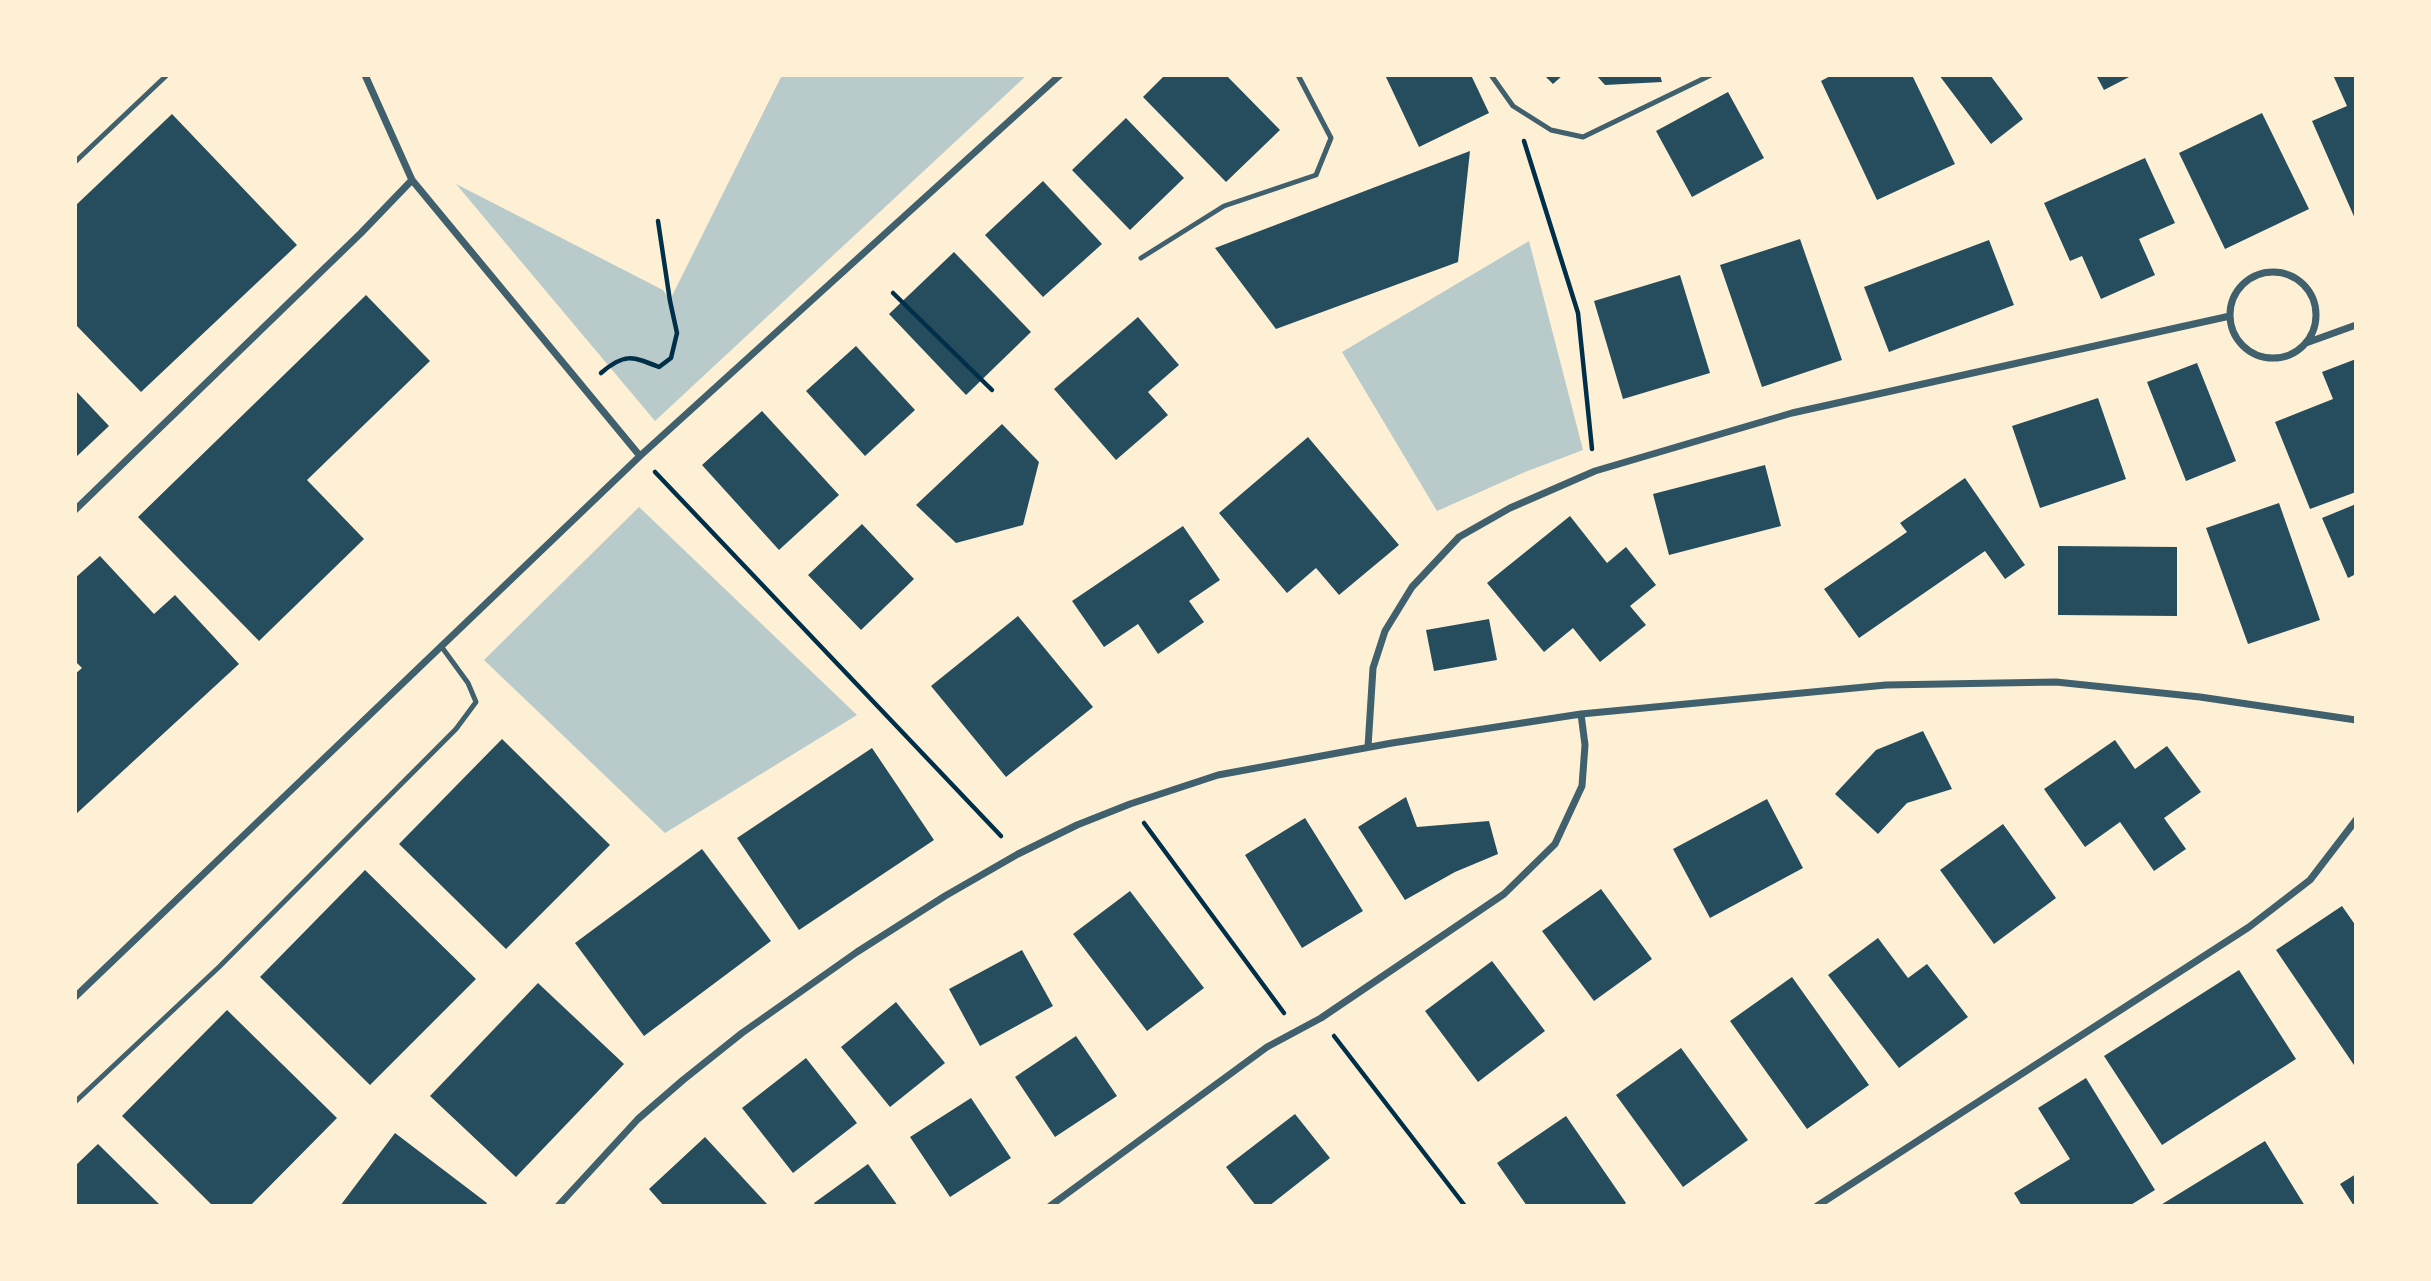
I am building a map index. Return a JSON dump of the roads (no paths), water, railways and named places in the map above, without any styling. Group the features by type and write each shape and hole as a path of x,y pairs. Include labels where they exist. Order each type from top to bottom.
{"street":[{"path":"365,75 412,180 640,456"},
{"path":"75,997 640,456 1060,75"},
{"path":"75,510 361,233 412,180"},
{"path":"2306,343 2316,323 2316,309 2303,284 2278,272 2263,273 2250,278 2240,288 2232,301 2230,316 2233,332 2243,345 2256,355 2280,358 2306,343 2356,325"},
{"path":"1368,747 1373,668 1385,631 1412,587 1459,537 1510,508 1595,471 1792,413 2230,316"},
{"path":"558,1206 638,1119 742,1033 857,951 945,896 1077,825 1218,775 1368,747 1581,714 1886,685 2056,682 2200,696 2356,720"},
{"path":"1050,1206 1266,1047 1321,1018 1504,894 1555,844 1582,786 1585,744 1581,714"},
{"path":"1817,1206 2249,927 2310,880 2356,820"}],"lane":[{"path":"75,162 167,75"},
{"path":"1141,258 1224,206 1316,174 1331,138 1298,75"},
{"path":"1491,75 1513,106 1551,130 1583,137 1711,75"},
{"path":"75,1102 219,967 456,729 476,702 468,683 441,646"}]}
